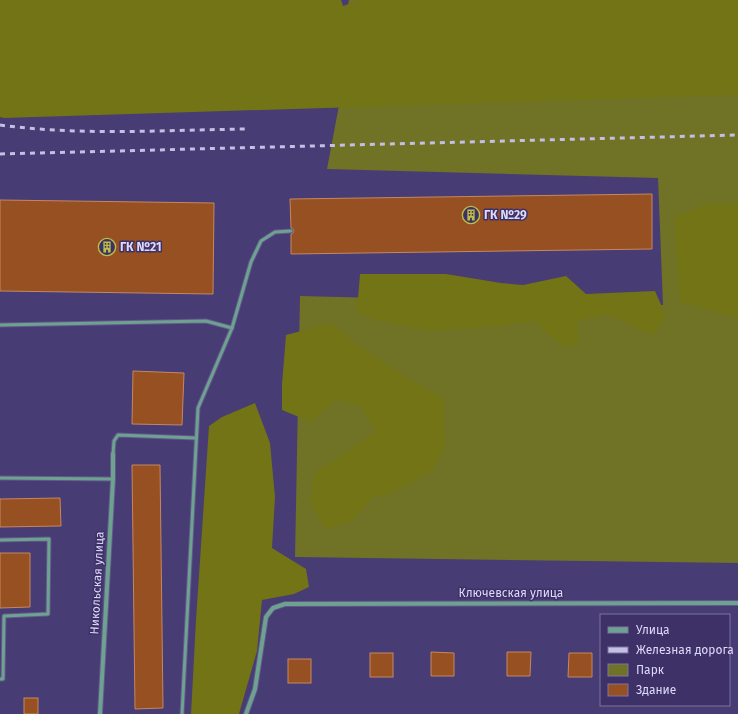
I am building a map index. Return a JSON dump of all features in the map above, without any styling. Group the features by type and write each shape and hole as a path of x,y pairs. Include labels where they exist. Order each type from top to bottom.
{"street":[{"name":"Никольская улица","path":"100,714 113,479 113,454"},
{"name":"Ключевская улица","path":"246,714 255,689 266,617 273,608 285,604 738,603"}],"lane":[{"path":"182,714 198,408 232,328 251,262 261,241 275,232 291,232"},
{"path":"0,325 206,321 232,328"},
{"path":"113,454 114,441 118,435 196,438"},
{"path":"0,478 113,479"},
{"path":"0,540 49,539 48,614 4,616 3,679 0,679"}],"green space":[{"path":"349,0 738,0 738,563 295,557 300,296 663,305 658,178 327,169 350,47"}],"shaded area":[{"path":"0,0 341,0 343,6 360,0 738,0 738,95 4,118 0,117"},
{"path":"738,203 738,318 680,302 674,217 708,204"},
{"path":"360,274 446,274 523,285 566,276 586,294 655,291 666,316 654,335 607,314 578,321 578,346 563,346 534,321 498,326 429,331 375,320 357,311"},
{"path":"332,323 354,342 414,382 444,398 445,447 432,471 389,495 374,496 353,520 327,530 311,505 314,474 376,432 361,406 335,400 311,422 282,410 282,384 286,335"},
{"path":"255,403 270,443 275,497 272,548 306,569 309,587 294,594 262,600 257,651 239,714 191,714 209,426 222,417"}],"building":[{"name":"ГК №29","path":"652,194 652,249 291,254 291,234 294,231 291,228 290,199"},
{"name":"ГК №21","path":"0,200 214,203 213,294 0,291"},
{"path":"133,371 184,373 182,425 132,424"},
{"path":"132,465 160,465 163,708 135,709"},
{"path":"60,498 61,526 0,527 0,499"},
{"path":"0,553 30,553 30,607 0,608"},
{"path":"431,652 454,653 454,676 431,676"},
{"path":"507,652 531,652 530,676 507,676"},
{"path":"370,653 393,653 393,677 370,677"},
{"path":"569,653 592,653 592,677 568,677"},
{"path":"288,659 311,659 311,683 288,683"},
{"path":"24,698 38,698 38,714 24,714"}],"railway":[{"path":"0,125 93,131 248,129"},
{"path":"0,154 738,135"}],"place":[{"name":"ГК №29","path":"471,215"},
{"name":"ГК №21","path":"107,247"}]}
